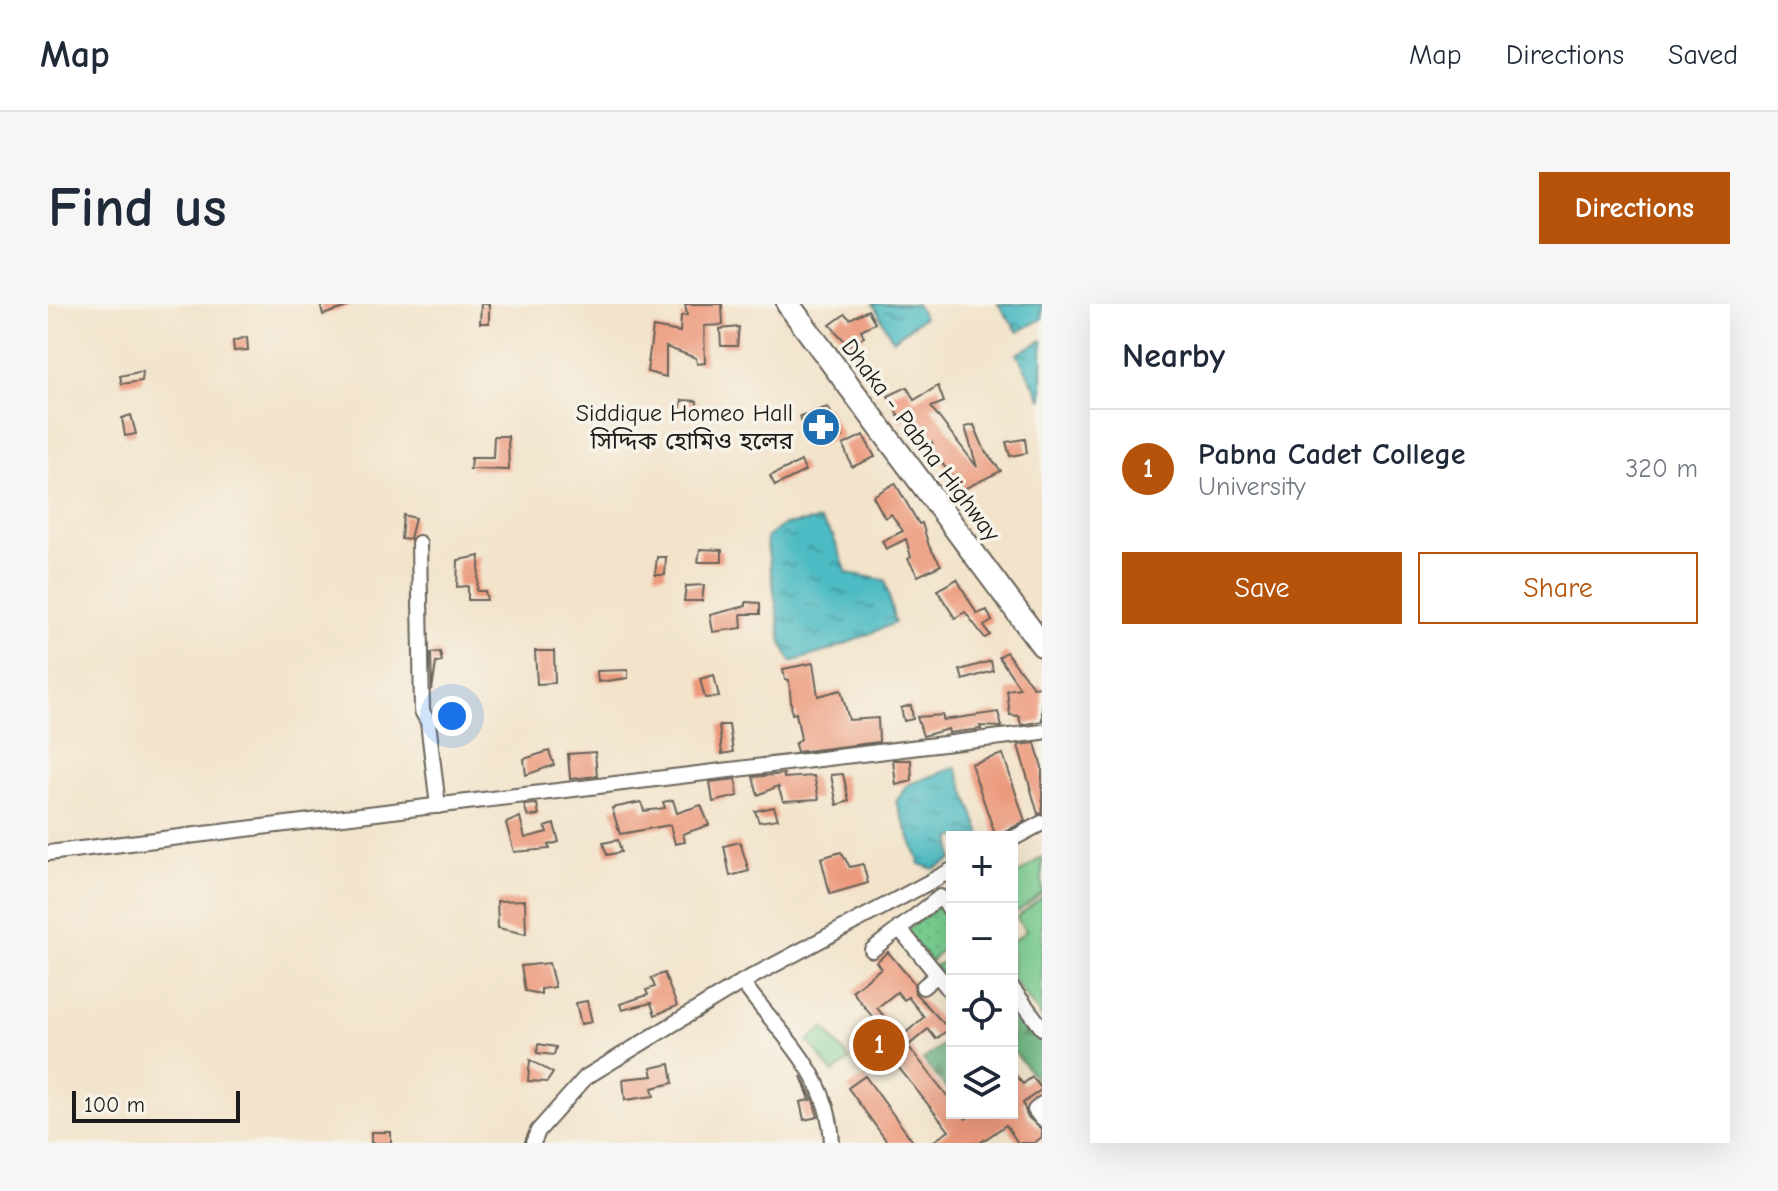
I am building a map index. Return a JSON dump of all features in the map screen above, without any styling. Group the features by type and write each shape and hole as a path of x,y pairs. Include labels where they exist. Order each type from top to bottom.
{"highway":[{"name":"Dhaka - Pabna Highway","path":"788,304 1042,645"}],"street":[{"path":"419,543 422,711 428,722 438,806"},
{"path":"48,853 1042,732"},
{"path":"1018,836 1042,823"},
{"path":"533,1143 538,1131 586,1077 742,982 946,873"},
{"path":"872,950 940,897 946,904"},
{"path":"899,928 946,987"},
{"path":"923,987 936,976"},
{"path":"742,982 816,1078 827,1101 832,1143"},
{"path":"1018,996 1042,1028"},
{"path":"1042,1104 1035,1110 1042,1119"}],"green space":[{"path":"1042,857 1042,893 1018,911 1018,903 1018,875"},
{"path":"1042,897 1042,1018 1018,986 1018,937 1026,931 1018,916"},
{"path":"939,905 946,914 946,952 940,951 931,962 906,931"},
{"path":"946,961 946,979 934,966"},
{"path":"1018,1005 1042,1035 1042,1087 1018,1057"},
{"path":"824,1028 850,1060 833,1073 808,1041"},
{"path":"946,1042 946,1089 923,1060"}],"water":[{"path":"873,304 916,304 924,317 893,340"},
{"path":"998,304 1042,304 1042,319 1018,332"},
{"path":"1042,340 1042,400 1017,354"},
{"path":"820,520 833,536 847,573 885,580 895,623 831,650 791,662 782,644 766,538 783,525"},
{"path":"956,767 980,831 946,831 946,863 933,869 920,864 896,802 907,785"}],"building":[{"path":"320,304 350,304 350,306 323,315"},
{"path":"481,304 489,304 489,323 480,323"},
{"path":"685,304 722,304 723,325 704,326 705,363 697,364 696,358 666,347 666,377 647,372 653,327 680,332 681,316 687,315"},
{"path":"868,310 875,323 861,330 864,337 848,345 830,325 845,314 850,319"},
{"path":"739,327 737,346 721,346 720,329"},
{"path":"247,337 248,350 234,351 233,341"},
{"path":"143,371 142,381 122,384 120,376"},
{"path":"938,386 944,402 931,407 977,467 965,427 974,425 985,451 1001,471 962,490 939,459 935,461 932,442 927,445 912,416 901,421 888,396 907,387 914,400"},
{"path":"682,400 697,401 697,413 680,410"},
{"name":"Siddique Homeo Hall সিদ্দিক হোমিও হলের","path":"828,407 843,437 811,449 800,416"},
{"path":"131,415 136,434 125,436 122,418"},
{"path":"863,435 875,457 852,467 843,445"},
{"path":"494,436 508,436 509,470 470,469 471,458 493,458"},
{"path":"1025,439 1027,453 1010,456 1006,442"},
{"path":"801,461 805,471 775,486 770,476"},
{"path":"895,483 919,524 922,523 929,546 941,565 918,576 908,559 911,557 906,539 886,549 882,541 903,531 891,514 885,518 873,496"},
{"path":"403,515 415,518 410,539 401,539"},
{"path":"700,549 722,550 722,562 698,562"},
{"path":"480,556 477,591 485,591 487,600 468,600 468,586 457,587 458,560"},
{"path":"657,557 666,557 665,575 655,575"},
{"path":"957,579 977,614 987,610 992,621 984,626 990,635 985,638 965,612 955,618 937,590"},
{"path":"704,585 702,601 684,601 686,586"},
{"path":"746,602 760,603 760,614 741,614 742,628 713,632 710,615 746,606"},
{"path":"535,651 554,651 555,683 537,684"},
{"path":"440,652 442,662 436,663 432,690 431,653"},
{"path":"1006,652 1033,687 1042,686 1042,721 1021,725 1019,716 1010,715 1007,690 1020,688 999,657"},
{"path":"991,661 993,671 963,680 960,670"},
{"path":"813,663 818,696 841,690 849,720 878,718 879,742 797,752 795,744 801,739 796,713 792,714 789,680 785,680 783,669"},
{"path":"628,670 628,678 598,682 597,671"},
{"path":"714,675 719,697 705,698 700,679"},
{"path":"911,705 913,719 904,721 901,708"},
{"path":"998,712 1002,727 980,726 981,729 949,733 948,729 923,736 917,717 943,715 943,720"},
{"path":"719,725 729,725 733,752 722,754"},
{"path":"1035,743 1042,767 1042,813 1038,814 1018,745"},
{"path":"549,751 554,765 526,775 524,759"},
{"path":"595,752 597,776 570,779 568,754"},
{"path":"1003,754 1025,821 1007,831 994,831 971,764"},
{"path":"893,760 911,760 912,781 896,785"},
{"path":"784,774 784,778 814,776 819,799 783,801 778,786 758,795 753,777"},
{"path":"843,774 849,801 837,805 831,775"},
{"path":"736,779 738,796 713,802 710,782"},
{"path":"673,800 677,813 701,805 709,825 683,834 685,842 675,844 670,825 620,834 612,808 641,802 644,811 665,808 663,802"},
{"path":"537,804 539,815 528,817 524,805"},
{"path":"774,807 778,819 759,822 755,811"},
{"path":"520,817 525,838 547,832 545,827 554,824 559,842 548,845 550,849 514,852 506,823"},
{"path":"618,840 621,852 607,855 603,843"},
{"path":"740,842 749,871 730,876 724,846"},
{"path":"841,852 850,867 863,864 868,883 830,894 821,858"},
{"path":"525,900 526,934 498,928 497,901"},
{"path":"888,952 914,983 915,993 946,1026 946,1031 936,1039 928,1029 908,1046 946,1094 946,1119 1018,1119 1018,1078 1023,1084 1032,1077 1042,1089 1023,1103 1027,1116 1042,1130 1042,1137 1034,1143 1018,1143 1006,1125 980,1143 931,1143 949,1131 869,1030 878,1024 852,991 881,968 876,962","holes":["897,992 904,1000 908,997 924,1017 901,1037 877,1008"]},
{"path":"549,963 555,987 541,989 541,994 525,991 521,966"},
{"path":"664,973 677,1006 655,1015 651,1003 622,1010 620,1004 648,995 646,990 655,987 651,978"},
{"path":"587,1001 592,1022 581,1024 576,1003"},
{"path":"538,1044 556,1047 554,1055 537,1053"},
{"path":"530,1060 553,1073 547,1082 528,1081"},
{"path":"670,1064 673,1083 652,1088 654,1096 625,1100 623,1079 653,1076 651,1068"},
{"path":"801,1076 818,1117 804,1120 800,1102 810,1100"},
{"path":"865,1076 914,1143 888,1143 848,1088"},
{"path":"371,1132 391,1132 391,1143 371,1143"}],"place":[{"name":"Siddique Homeo Hall সিদ্দিক হোমিও হলের","path":"821,427"},
{"name":"Pabna Cadet College","path":"879,1045"}]}
